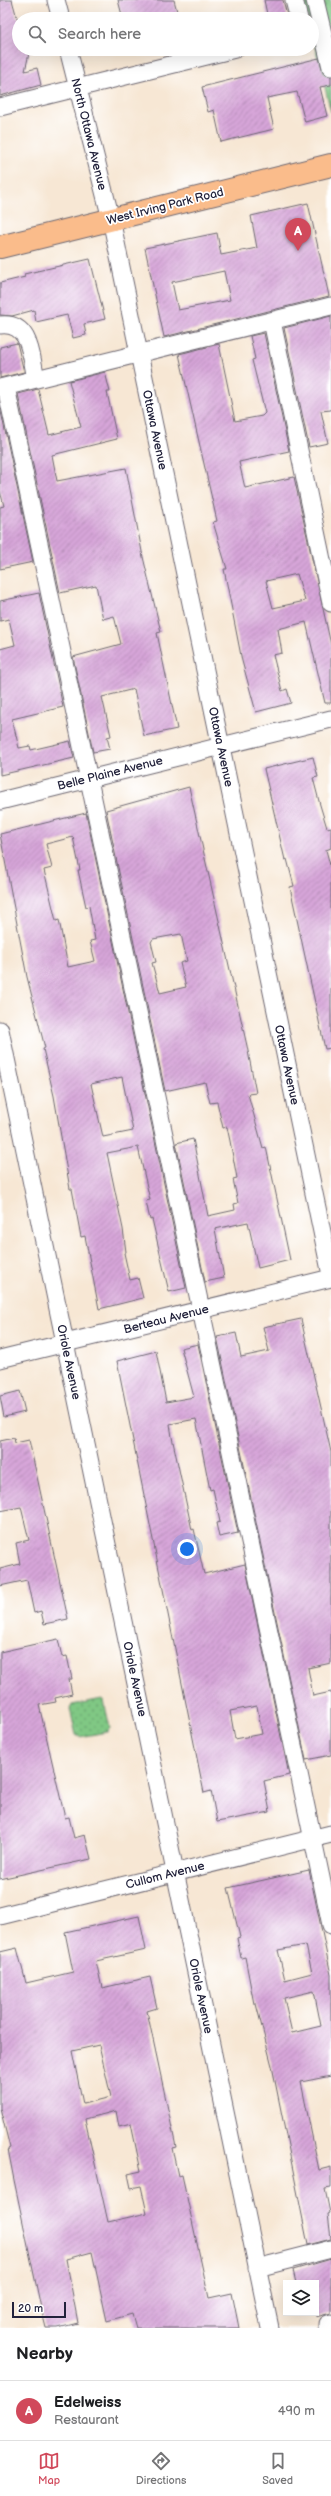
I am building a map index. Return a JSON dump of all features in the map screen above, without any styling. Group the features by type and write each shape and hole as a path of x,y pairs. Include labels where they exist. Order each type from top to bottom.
{"main road":[{"name":"West Irving Park Road","path":"0,247 331,165"}],"street":[{"path":"56,0 59,12"},
{"path":"294,0 297,12"},
{"path":"315,0 318,12"},
{"path":"319,17 331,67"},
{"name":"North Ottawa Avenue","path":"70,56 111,220"},
{"path":"0,107 207,56"},
{"name":"Ottawa Avenue","path":"111,220 331,1276"},
{"path":"331,306 3,388 88,779 331,1925"},
{"path":"272,321 331,603"},
{"path":"0,325 14,326 25,334 36,379"},
{"name":"Belle Plaine Avenue","path":"0,801 331,719"},
{"name":"Oriole Avenue","path":"0,1030 270,2328"},
{"name":"Berteau Avenue","path":"0,1359 201,1310 331,1276"},
{"name":"Cullom Avenue","path":"0,1916 331,1834"},
{"path":"257,2268 331,2250"},
{"path":"328,2328 328,2324 331,2323"}],"green space":[{"path":"303,0 331,0 331,112 317,56 319,56 319,12 306,12"},
{"path":"102,1699 104,1701 110,1728 107,1732 79,1737 76,1735 70,1709 72,1705"}],"building":[{"path":"0,0 12,0 15,12 12,12 12,56 28,56 25,71 37,68 41,85 0,96"},
{"path":"118,0 174,0 177,12 121,12"},
{"path":"264,0 283,0 286,12 267,12"},
{"path":"319,58 324,74 331,77 331,85 320,87 327,116 305,122 297,92 267,98 274,129 221,142 214,110 208,112 202,87"},
{"path":"308,203 329,296 164,337 145,248 217,233 221,255 257,248 251,216","holes":["224,271 230,300 178,310 172,282"]},
{"path":"90,259 105,319 84,324 86,335 73,338 67,315 36,322 34,310 12,316 0,315 0,283 25,277 24,274"},
{"path":"331,316 331,410 321,411 328,443 309,447 284,328"},
{"path":"264,333 289,451 239,462 245,488 294,477 331,645 331,703 325,703 306,622 278,629 282,653 273,655 282,691 287,689 291,703 256,712 242,661 224,569 227,569 213,522 217,521 179,354 219,344 235,421 262,416 265,413 252,360 255,359 250,336","holes":["297,574 305,601 273,608 266,581"]},
{"path":"17,343 24,372 0,378 0,347"},
{"path":"105,372 110,392 107,392 117,439 52,455 57,481 126,468 143,557 161,632 157,633 177,729 144,736 134,689 102,697 111,736 107,737 110,749 93,752 73,657 121,644 114,616 103,619 96,585 60,593 18,394 38,389 49,435 81,427 69,381"},
{"path":"0,407 33,562 0,569 0,507 4,506 0,491"},
{"path":"39,593 63,707 12,719 19,748 30,746 31,750 70,741 74,758 0,775 0,649 15,645 9,619 0,621 0,601"},
{"path":"313,757 318,777 313,778 327,828 331,827 331,848 326,850 331,869 331,1048 325,1049 290,887 294,886 287,859 285,860 264,769"},
{"path":"189,787 247,1046 256,1093 248,1094 263,1148 266,1147 290,1260 258,1268 248,1222 215,1229 224,1278 205,1282 176,1143 193,1139 208,1216 235,1210 234,1204 238,1203 233,1179 237,1178 230,1141 227,1127 223,1128 217,1102 210,1103 205,1082 165,1091 106,810","holes":["181,934 187,961 180,963 186,987 160,993 152,963 156,962 151,942 153,939"]},
{"path":"86,813 186,1288 169,1292 152,1219 150,1220 146,1201 150,1200 138,1147 107,1153 123,1229 126,1252 124,1253 130,1280 138,1278 143,1298 99,1309 85,1236 81,1237 72,1189 70,1189 54,1096 43,1049 45,1048 27,977 0,834","holes":["73,837 86,907 89,906 95,940 90,941 95,961 68,967 59,920 56,921 44,870 52,868 46,844","122,1077 133,1131 103,1137 91,1084"]},
{"path":"301,1319 331,1452 331,1663 308,1668 313,1696 331,1692 331,1755 306,1760 217,1337 236,1333 241,1357 269,1351 263,1327"},
{"path":"198,1344 238,1533 219,1537 216,1523 220,1522 213,1489 210,1490 196,1419 170,1424 192,1530 194,1529 204,1574 245,1564 289,1775 264,1781 270,1812 217,1822 211,1791 204,1793 117,1361 156,1351 166,1402 194,1397 181,1348","holes":["257,1706 262,1734 235,1739 230,1711"]},
{"path":"20,1391 25,1412 4,1417 0,1396"},
{"path":"14,1438 15,1443 29,1440 68,1619 44,1624 41,1611 34,1613 27,1580 0,1586 0,1569 20,1564 16,1543 29,1540 21,1507 0,1511 0,1441"},
{"path":"58,1639 62,1657 67,1656 72,1679 69,1679 72,1694 55,1698 56,1702 39,1705 65,1818 69,1817 74,1838 85,1835 91,1859 0,1879 0,1652"},
{"path":"309,1870 331,1975 331,2076 301,2082 319,2170 331,2167 331,2188 325,2189 330,2213 328,2214 331,2239 308,2245 272,2066 256,2004 254,2004 245,1957 241,1958 237,1938 240,1937 228,1888","holes":["306,1945 312,1973 285,1980 278,1950","314,1991 321,2026 292,2033 284,1998"]},
{"path":"139,1916 146,1950 96,1961 102,1988 150,1977 157,2008 147,2011 176,2147 172,2148 178,2176 182,2175 209,2298 232,2293 239,2328 136,2328 132,2314 107,2321 92,2252 66,2259 78,2323 58,2328 46,2328 14,2180 8,2149 10,2148 0,2108 0,1952 17,1948 26,1983 73,1972 65,1932","holes":["99,2045 111,2097 83,2104 72,2051","116,2111 119,2127 131,2124 141,2171 128,2174 131,2188 141,2186 147,2213 108,2222 85,2119"]},
{"path":"331,2259 331,2313 316,2317 319,2316 319,2280 295,2280 293,2270"}],"place":[{"name":"Edelweiss","path":"298,251"}]}
